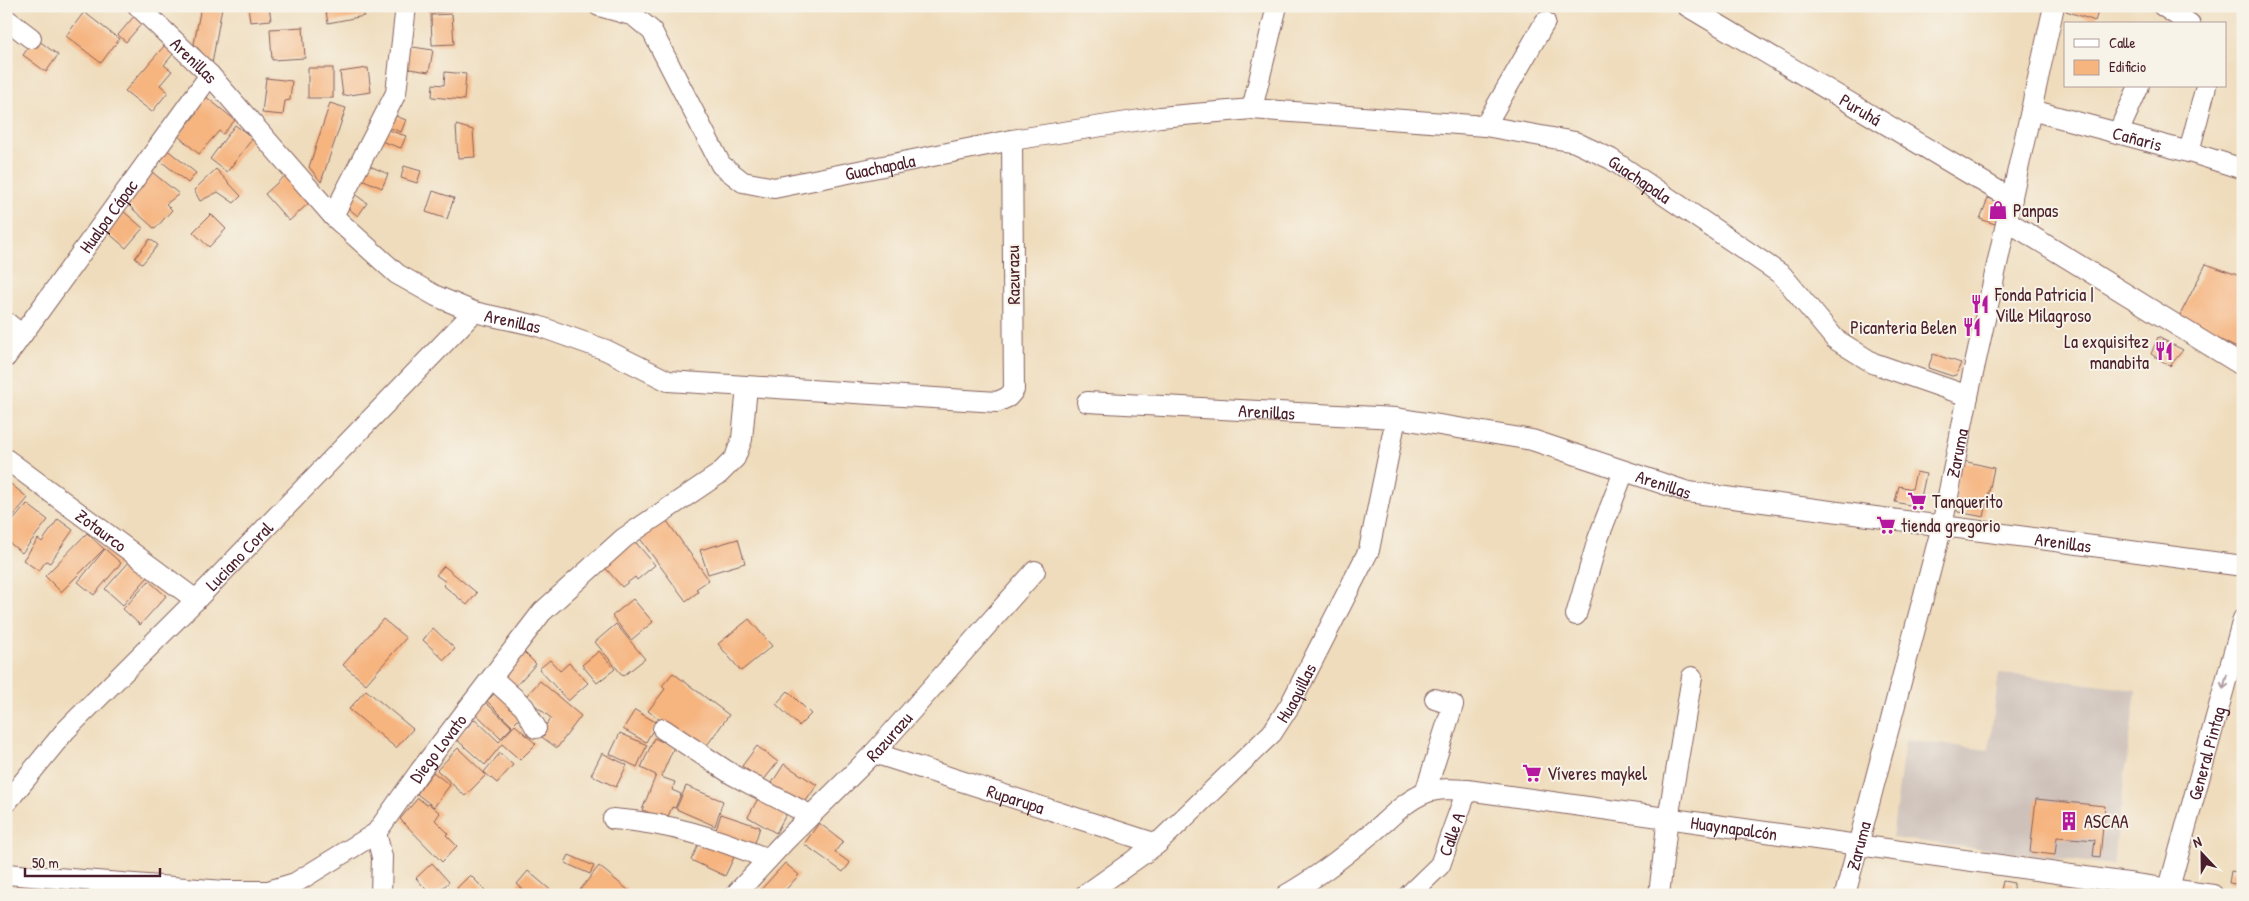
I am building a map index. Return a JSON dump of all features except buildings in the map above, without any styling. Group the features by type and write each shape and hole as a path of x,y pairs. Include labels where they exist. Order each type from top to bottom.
{"street":[{"name":"Arenillas","path":"138,6 210,75 333,216 397,274 436,296 474,312 538,326 606,350 668,380 747,387 997,402"},
{"path":"333,216 396,93 406,6"},
{"name":"Guachapala","path":"599,6 634,16 652,31 721,165 743,182 774,188 1012,140 1160,116 1252,109 1485,126 1575,142 1611,159 1782,275 1835,339 1873,363 1968,396"},
{"path":"1252,109 1277,6"},
{"name":"Puruhá","path":"1687,6 1714,13 2012,199"},
{"name":"Zaruma","path":"1844,895 1942,526 1968,396 2054,6"},
{"path":"2168,14 2186,22"},
{"path":"6,19 31,38"},
{"path":"1485,126 1545,22"},
{"name":"Hualpa Cápac","path":"6,357 210,75"},
{"path":"2118,133 2138,88"},
{"path":"2189,152 2205,88"},
{"name":"Cañaris","path":"2031,110 2189,152 2243,169"},
{"name":"Razurazu","path":"997,402 1008,397 1014,390 1012,140"},
{"path":"2007,221 2243,366"},
{"name":"Luciano Coral","path":"6,803 65,731 196,600 474,312"},
{"path":"6,322 22,335"},
{"name":"Diego Lovato","path":"6,874 266,893 295,883 376,834 420,771 542,612 617,544 719,474 735,458 742,439 747,387"},
{"name":"Arenillas","path":"1087,402 1396,418 1532,440 1688,492 2243,566"},
{"name":"Huaquillas","path":"1085,895 1157,844 1272,733 1290,705 1369,550 1396,418"},
{"name":"Zotaurco","path":"6,459 196,600"},
{"path":"1576,615 1598,539 1624,471"},
{"name":"Razurazu","path":"735,895 810,815 874,753 1035,571"},
{"name":"General Pintag","path":"2169,888 2243,618"},
{"path":"1659,895 1692,677"},
{"path":"492,678 524,707 536,728"},
{"path":"1426,793 1453,705 1435,699"},
{"path":"663,729 733,774 810,815"},
{"name":"Ruparupa","path":"874,753 1157,844"},
{"name":"Huaynapalcón","path":"1286,895 1335,864 1408,803 1426,793 1445,789 1467,790 2213,895"},
{"name":"Calle A","path":"1410,895 1440,865 1467,790"},
{"path":"612,819 655,823 696,832 768,859"},
{"path":"376,834 382,857 380,895"}],"shaded area":[{"path":"1999,673 2136,690 2113,865 1892,838 1905,740 1989,750"}],"place":[{"name":"Panpas","path":"1998,210"},
{"name":"Fonda Patricia | Ville Milagroso","path":"1980,304"},
{"name":"Picanteria Belen","path":"1972,327"},
{"name":"La exquisitez manabita","path":"2164,351"},
{"name":"Tanquerito","path":"1917,501"},
{"name":"tienda gregorio","path":"1886,525"},
{"name":"Víveres maykel","path":"1532,773"},
{"name":"ASCAA","path":"2069,821"}]}
